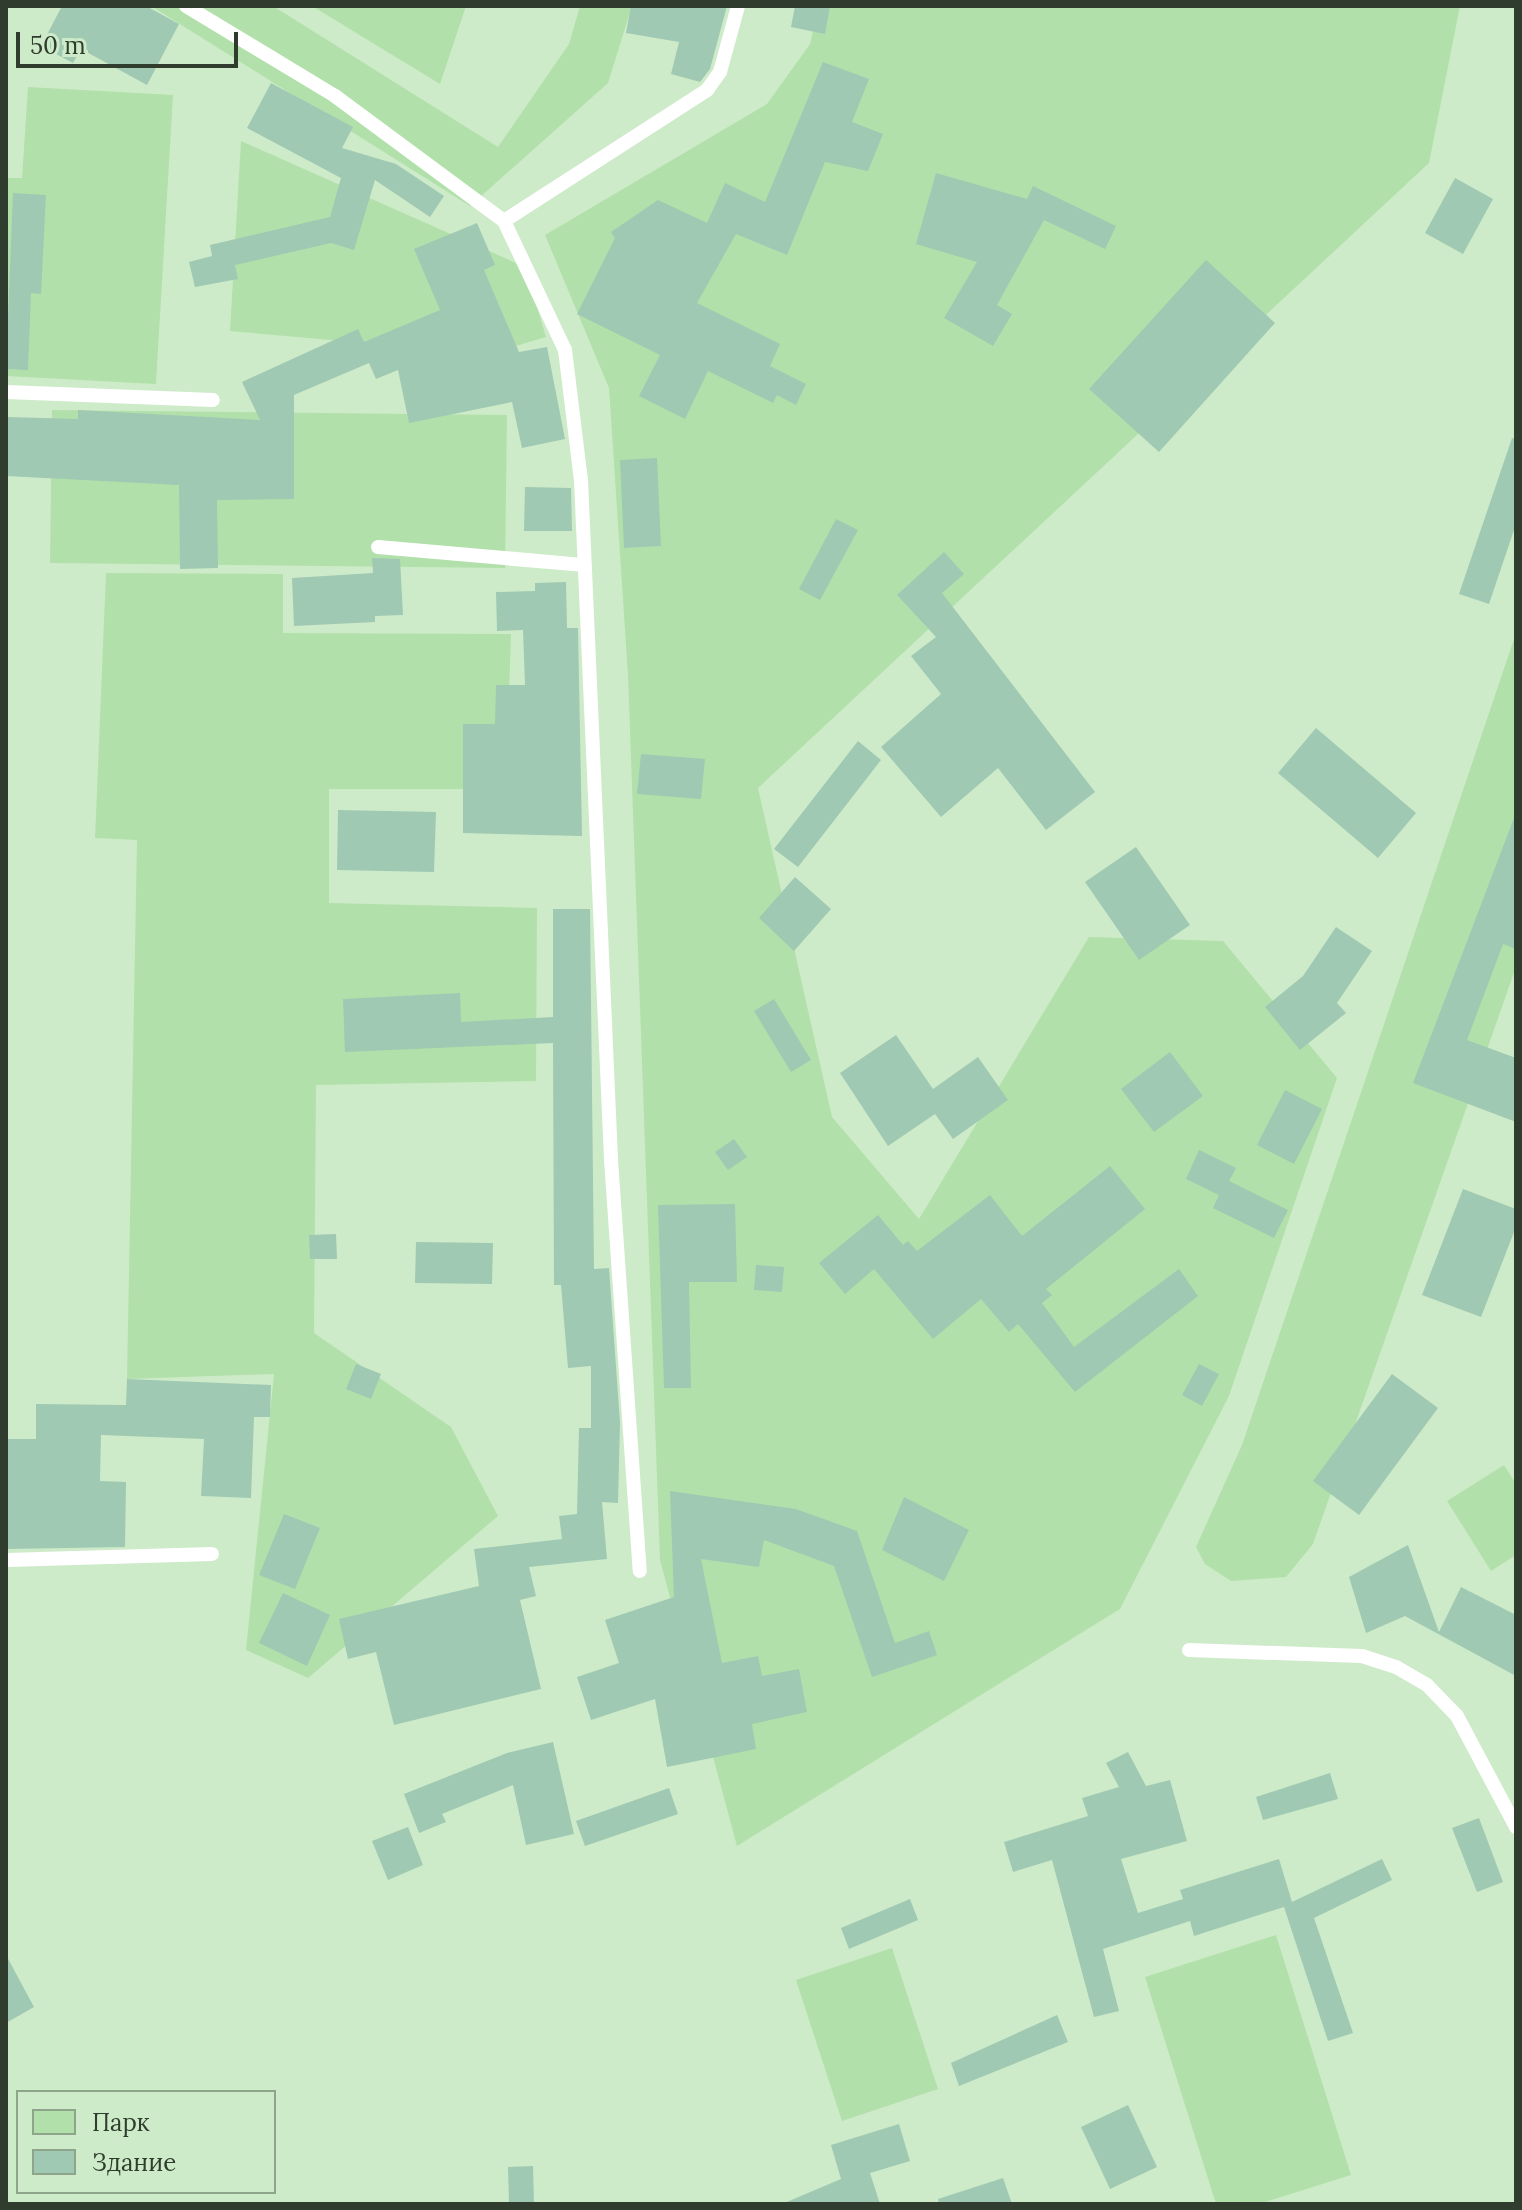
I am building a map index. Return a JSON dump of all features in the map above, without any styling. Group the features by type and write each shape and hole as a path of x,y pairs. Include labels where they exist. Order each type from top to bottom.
{"lane":[{"path":"186,6 335,96 504,221 565,350 581,480 582,565 611,1160 640,1571"},
{"path":"504,221 707,90 720,72 738,6"},
{"path":"6,392 213,400"},
{"path":"378,547 582,565"},
{"path":"6,1560 212,1554"},
{"path":"1189,1650 1362,1656 1396,1667 1427,1685 1457,1716 1516,1827"}],"green space":[{"path":"151,6 273,6 498,147 569,44 580,6 632,6 608,83 470,206"},
{"path":"312,6 466,6 440,84"},
{"path":"819,6 1460,6 1429,163 758,788 832,1117 919,1219 1089,937 1223,941 1337,1078 1229,1396 1120,1609 737,1846 660,1560 628,675 609,388 545,235 767,104 810,44"},
{"path":"28,87 173,95 156,384 6,376 6,178 22,178"},
{"path":"241,141 525,267 546,337 489,354 230,331"},
{"path":"52,410 507,415 505,568 50,563"},
{"path":"106,573 283,574 283,633 511,634 506,789 329,789 329,903 537,908 536,1081 316,1085 314,1333 451,1427 498,1516 308,1678 246,1650 274,1374 127,1379 137,840 95,838"},
{"path":"1516,633 1516,967 1313,1544 1286,1577 1231,1581 1205,1564 1196,1547 1242,1445"},
{"path":"1504,1465 1516,1484 1516,1555 1491,1571 1447,1501"},
{"path":"1276,1935 1351,2175 1259,2204 1216,2204 1145,1977"},
{"path":"892,1948 938,2089 842,2121 796,1980"}],"building":[{"path":"62,6 146,6 179,24 147,85 81,49 73,63 41,46"},
{"path":"631,6 727,6 710,69 700,82 671,74 679,42 626,33"},
{"path":"795,6 830,6 825,34 791,27"},
{"path":"823,62 869,79 852,122 883,134 868,171 825,162 787,255 736,234 697,303 780,344 770,366 806,384 796,405 777,395 773,403 708,371 685,419 639,396 660,355 577,314 615,238 611,232 658,200 707,223 725,183 765,202"},
{"path":"271,83 353,127 342,148 396,164 444,196 430,217 375,180 354,250 331,243 235,265 238,279 195,287 189,262 212,256 210,245 330,217 341,178 247,128"},
{"path":"936,173 1027,199 1033,186 1116,226 1105,249 1044,220 997,305 1012,314 993,346 944,318 977,262 916,244"},
{"path":"1455,178 1493,199 1463,254 1425,233"},
{"path":"13,193 46,195 41,294 31,293 28,370 6,369"},
{"path":"477,223 495,265 484,270 519,352 547,347 565,439 522,448 512,402 409,423 398,370 376,379 369,363 294,395 294,499 217,500 218,568 180,569 179,485 6,476 6,417 78,419 78,410 260,420 242,382 358,329 364,342 440,310 414,249"},
{"path":"1206,260 1275,323 1159,452 1089,389"},
{"path":"1512,438 1516,439 1516,524 1489,604 1459,594"},
{"path":"657,458 661,546 624,548 620,460"},
{"path":"525,487 571,488 572,531 524,531"},
{"path":"836,519 858,530 820,600 799,589"},
{"path":"944,552 964,574 942,593 1095,792 1046,830 998,768 941,817 881,747 941,694 911,656 936,637 897,595"},
{"path":"372,558 400,559 403,615 375,616 375,622 294,626 292,578 373,573"},
{"path":"566,582 567,628 578,628 582,836 463,833 463,724 495,724 496,685 525,685 523,630 497,631 496,592 535,591 535,583"},
{"path":"1316,728 1416,813 1378,858 1278,773"},
{"path":"858,741 881,760 798,867 774,849"},
{"path":"641,754 705,759 701,799 637,794"},
{"path":"338,810 436,812 434,872 337,870"},
{"path":"1514,818 1516,949 1503,944 1467,1040 1516,1058 1516,1122 1413,1083"},
{"path":"1136,847 1190,925 1139,960 1085,882"},
{"path":"795,877 831,909 794,951 759,918"},
{"path":"553,909 590,909 594,1269 609,1268 620,1423 618,1503 602,1502 607,1559 529,1567 536,1596 520,1600 541,1689 394,1725 376,1652 348,1659 339,1619 479,1586 474,1549 562,1539 559,1516 577,1514 579,1428 591,1428 591,1366 568,1368 561,1285 554,1285 553,1043 345,1052 343,999 460,993 461,1022 553,1017"},
{"path":"1336,927 1372,951 1337,1003 1346,1013 1300,1050 1265,1007 1303,976"},
{"path":"774,999 811,1060 791,1072 754,1011"},
{"path":"896,1035 933,1089 978,1057 1008,1100 953,1139 935,1114 888,1146 840,1073"},
{"path":"1170,1052 1203,1096 1154,1132 1121,1089"},
{"path":"1285,1090 1322,1109 1294,1164 1257,1145"},
{"path":"734,1139 747,1157 728,1170 715,1152"},
{"path":"1199,1150 1236,1168 1229,1181 1288,1210 1274,1238 1213,1208 1219,1195 1186,1179"},
{"path":"1110,1166 1145,1209 1046,1289 1052,1295 1042,1303 1074,1347 1179,1269 1198,1296 1075,1392 1018,1324 1009,1332 981,1299 933,1339 874,1269 845,1294 819,1263 878,1215 903,1245 908,1241 917,1251 990,1195 1022,1236"},
{"path":"1463,1189 1516,1209 1516,1227 1481,1317 1422,1295"},
{"path":"735,1204 737,1282 689,1282 691,1388 664,1388 658,1205"},
{"path":"336,1234 337,1259 310,1259 309,1235"},
{"path":"416,1242 493,1243 492,1284 415,1283"},
{"path":"756,1265 784,1267 782,1292 754,1290"},
{"path":"356,1364 381,1374 371,1399 346,1389"},
{"path":"1199,1364 1219,1374 1202,1406 1182,1395"},
{"path":"1392,1374 1438,1408 1359,1515 1313,1481"},
{"path":"127,1379 271,1385 270,1417 254,1417 251,1498 201,1496 204,1439 101,1435 100,1481 126,1482 125,1547 6,1549 6,1439 36,1439 36,1404 126,1405"},
{"path":"670,1491 796,1509 857,1531 895,1643 929,1631 937,1655 872,1677 834,1566 764,1540 759,1567 701,1559 722,1663 758,1656 762,1676 799,1669 807,1712 752,1724 756,1749 667,1767 655,1699 591,1720 577,1677 619,1663 605,1620 674,1597"},
{"path":"904,1497 969,1530 944,1581 882,1550"},
{"path":"284,1514 320,1528 295,1589 259,1575"},
{"path":"1408,1545 1439,1632 1461,1587 1516,1615 1516,1676 1405,1616 1366,1633 1349,1577"},
{"path":"283,1593 330,1615 307,1666 259,1643"},
{"path":"553,1742 574,1834 526,1845 513,1785 442,1814 446,1822 419,1833 404,1794 507,1753"},
{"path":"1128,1752 1146,1786 1170,1780 1187,1841 1121,1859 1138,1913 1183,1899 1180,1890 1279,1859 1292,1902 1382,1859 1392,1880 1314,1918 1353,2033 1328,2041 1284,1907 1194,1936 1190,1921 1103,1949 1119,2011 1094,2017 1052,1860 1013,1872 1004,1842 1088,1816 1082,1798 1119,1787 1106,1763"},
{"path":"1330,1773 1338,1799 1263,1820 1256,1797"},
{"path":"669,1788 678,1814 585,1846 576,1821"},
{"path":"1479,1818 1503,1882 1477,1892 1452,1828"},
{"path":"408,1827 423,1865 388,1880 372,1841"},
{"path":"910,1899 918,1920 849,1949 841,1928"},
{"path":"6,1955 34,2007 6,2023"},
{"path":"1057,2015 1068,2042 959,2086 951,2063"},
{"path":"1128,2105 1157,2167 1110,2189 1081,2127"},
{"path":"899,2124 910,2161 870,2173 880,2204 782,2204 841,2179 831,2145"},
{"path":"533,2166 534,2204 509,2204 508,2167"},
{"path":"1003,2178 1012,2204 939,2204 938,2199"}]}
